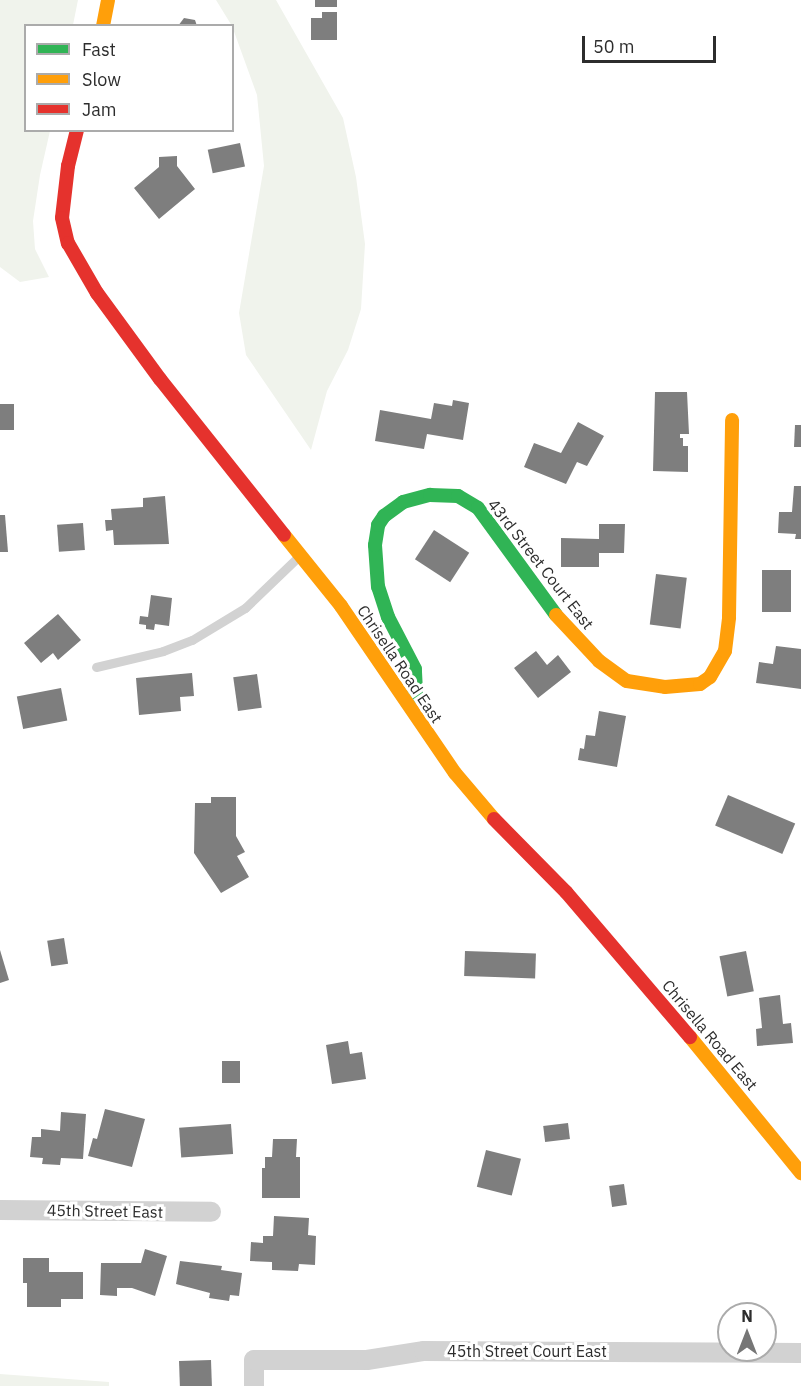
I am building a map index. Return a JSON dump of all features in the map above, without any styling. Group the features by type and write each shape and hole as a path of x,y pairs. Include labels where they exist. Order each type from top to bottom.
{"street":[{"path":"104,24 108,0"},
{"name":"Chrisella Road East","path":"77,132 62,206 64,232 78,265 160,379 341,606 455,773 503,828 566,892 716,1066 801,1173"},
{"name":"43rd Street Court East","path":"407,702 416,691 415,669 388,618 378,587 375,545 378,525 392,508 403,502 430,495 458,496 478,508 551,609 599,661 627,681 665,687 700,684 710,677 725,651 729,617 732,420"},
{"name":"45th Street East","path":"0,1210 211,1212"},
{"name":"45th Street Court East","path":"255,1386 254,1359 367,1360 424,1351 801,1353"}],"lane":[{"path":"96,667 163,651 192,639 244,608 300,556"}],"shaded area":[{"path":"0,0 78,0 73,24 24,24 24,132 50,132 33,221 35,249 49,277 20,282 0,267"},
{"path":"216,0 276,0 343,118 356,177 365,244 361,309 348,350 327,391 311,450 246,355 239,313 264,166 257,95 234,32 234,24 231,24"},
{"path":"0,1374 109,1382 109,1386 0,1386"}],"building":[{"path":"315,0 337,0 337,7 315,7"},
{"path":"322,12 337,12 337,40 311,40 311,18 322,18"},
{"path":"184,18 195,20 196,24 180,24"},
{"path":"240,143 245,166 213,173 208,150"},
{"path":"177,156 177,166 195,189 159,219 134,188 159,167 159,157"},
{"path":"655,392 687,392 689,434 680,434 680,438 683,438 683,446 688,446 688,472 653,471"},
{"path":"453,400 469,403 463,440 427,434 424,449 375,441 380,410 431,419 434,403 452,406"},
{"path":"0,404 14,404 14,430 0,430"},
{"path":"578,422 604,436 587,466 577,462 566,484 524,467 534,443 561,453"},
{"path":"795,425 801,425 801,447 794,447"},
{"path":"794,486 801,486 801,539 795,539 796,534 778,533 779,512 792,512"},
{"path":"165,496 169,544 114,545 113,530 106,531 105,520 112,520 111,509 143,507 143,498"},
{"path":"0,515 5,515 8,552 0,552"},
{"path":"83,523 85,550 59,552 57,525"},
{"path":"599,524 625,524 624,553 599,553 599,567 561,567 561,538 599,539"},
{"path":"434,530 469,553 450,582 415,559"},
{"path":"762,570 791,570 791,612 762,612"},
{"path":"656,574 687,578 681,628 650,625"},
{"path":"151,595 172,598 169,626 155,624 154,630 146,629 146,625 139,624 140,616 148,617"},
{"path":"58,614 81,640 58,660 53,653 41,663 24,643"},
{"path":"776,646 801,649 801,689 756,683 759,662 773,664"},
{"path":"536,651 547,665 558,655 571,672 538,698 514,668"},
{"path":"192,673 194,696 180,697 181,711 139,715 136,678"},
{"path":"257,674 262,708 238,711 233,677"},
{"path":"61,688 67,720 23,729 17,697"},
{"path":"599,711 626,716 617,767 578,760 580,748 584,749 586,735 595,736"},
{"path":"728,795 795,824 782,854 715,825"},
{"path":"211,797 236,797 236,836 245,852 237,856 249,877 221,893 194,853 195,803 211,803"},
{"path":"64,938 68,964 51,966 47,941"},
{"path":"0,950 9,980 0,983"},
{"path":"465,951 536,953 535,978 464,976"},
{"path":"746,951 754,991 727,996 719,956"},
{"path":"780,995 783,1024 791,1023 793,1043 757,1046 756,1029 762,1028 759,998"},
{"path":"348,1041 350,1054 362,1052 366,1079 332,1084 326,1045"},
{"path":"222,1061 240,1061 240,1083 222,1083"},
{"path":"105,1109 145,1119 132,1167 88,1156 93,1138 97,1139"},
{"path":"61,1112 86,1114 83,1159 61,1158 60,1165 42,1164 43,1158 30,1157 32,1137 41,1137 41,1129 60,1131"},
{"path":"568,1123 570,1139 545,1142 543,1126"},
{"path":"231,1124 233,1154 181,1158 179,1128"},
{"path":"273,1139 297,1139 296,1157 300,1157 300,1198 262,1198 262,1168 265,1168 265,1157 272,1157"},
{"path":"486,1150 521,1159 512,1196 477,1187"},
{"path":"624,1184 627,1205 612,1207 609,1186"},
{"path":"274,1216 309,1218 308,1235 316,1236 315,1265 299,1264 298,1271 272,1270 272,1262 250,1261 251,1242 263,1243 263,1236 273,1236"},
{"path":"145,1249 167,1256 155,1296 132,1288 117,1288 117,1296 100,1295 101,1263 141,1263"},
{"path":"23,1258 49,1258 49,1272 83,1272 83,1299 61,1299 61,1307 27,1307 27,1283 23,1283"},
{"path":"180,1261 222,1266 221,1270 242,1273 239,1296 230,1295 229,1301 209,1298 210,1293 176,1284"},
{"path":"211,1360 212,1386 180,1386 179,1361"}],"traffic: fast":[{"path":"407,702 416,691 415,669 388,617 378,587 375,545 378,525 384,516 403,502 430,495 458,496 478,508 556,615"}],"traffic: slow":[{"path":"103,24 108,0"},
{"path":"556,615 599,661 627,681 665,687 700,684 710,677 725,651 729,617 732,420"},
{"path":"284,535 341,606 455,773 494,819"},
{"path":"690,1037 801,1173"}],"traffic: jam":[{"path":"76,132 68,166 62,218 68,243 97,293 160,379 284,535"},
{"path":"494,819 566,892 690,1037"}]}
